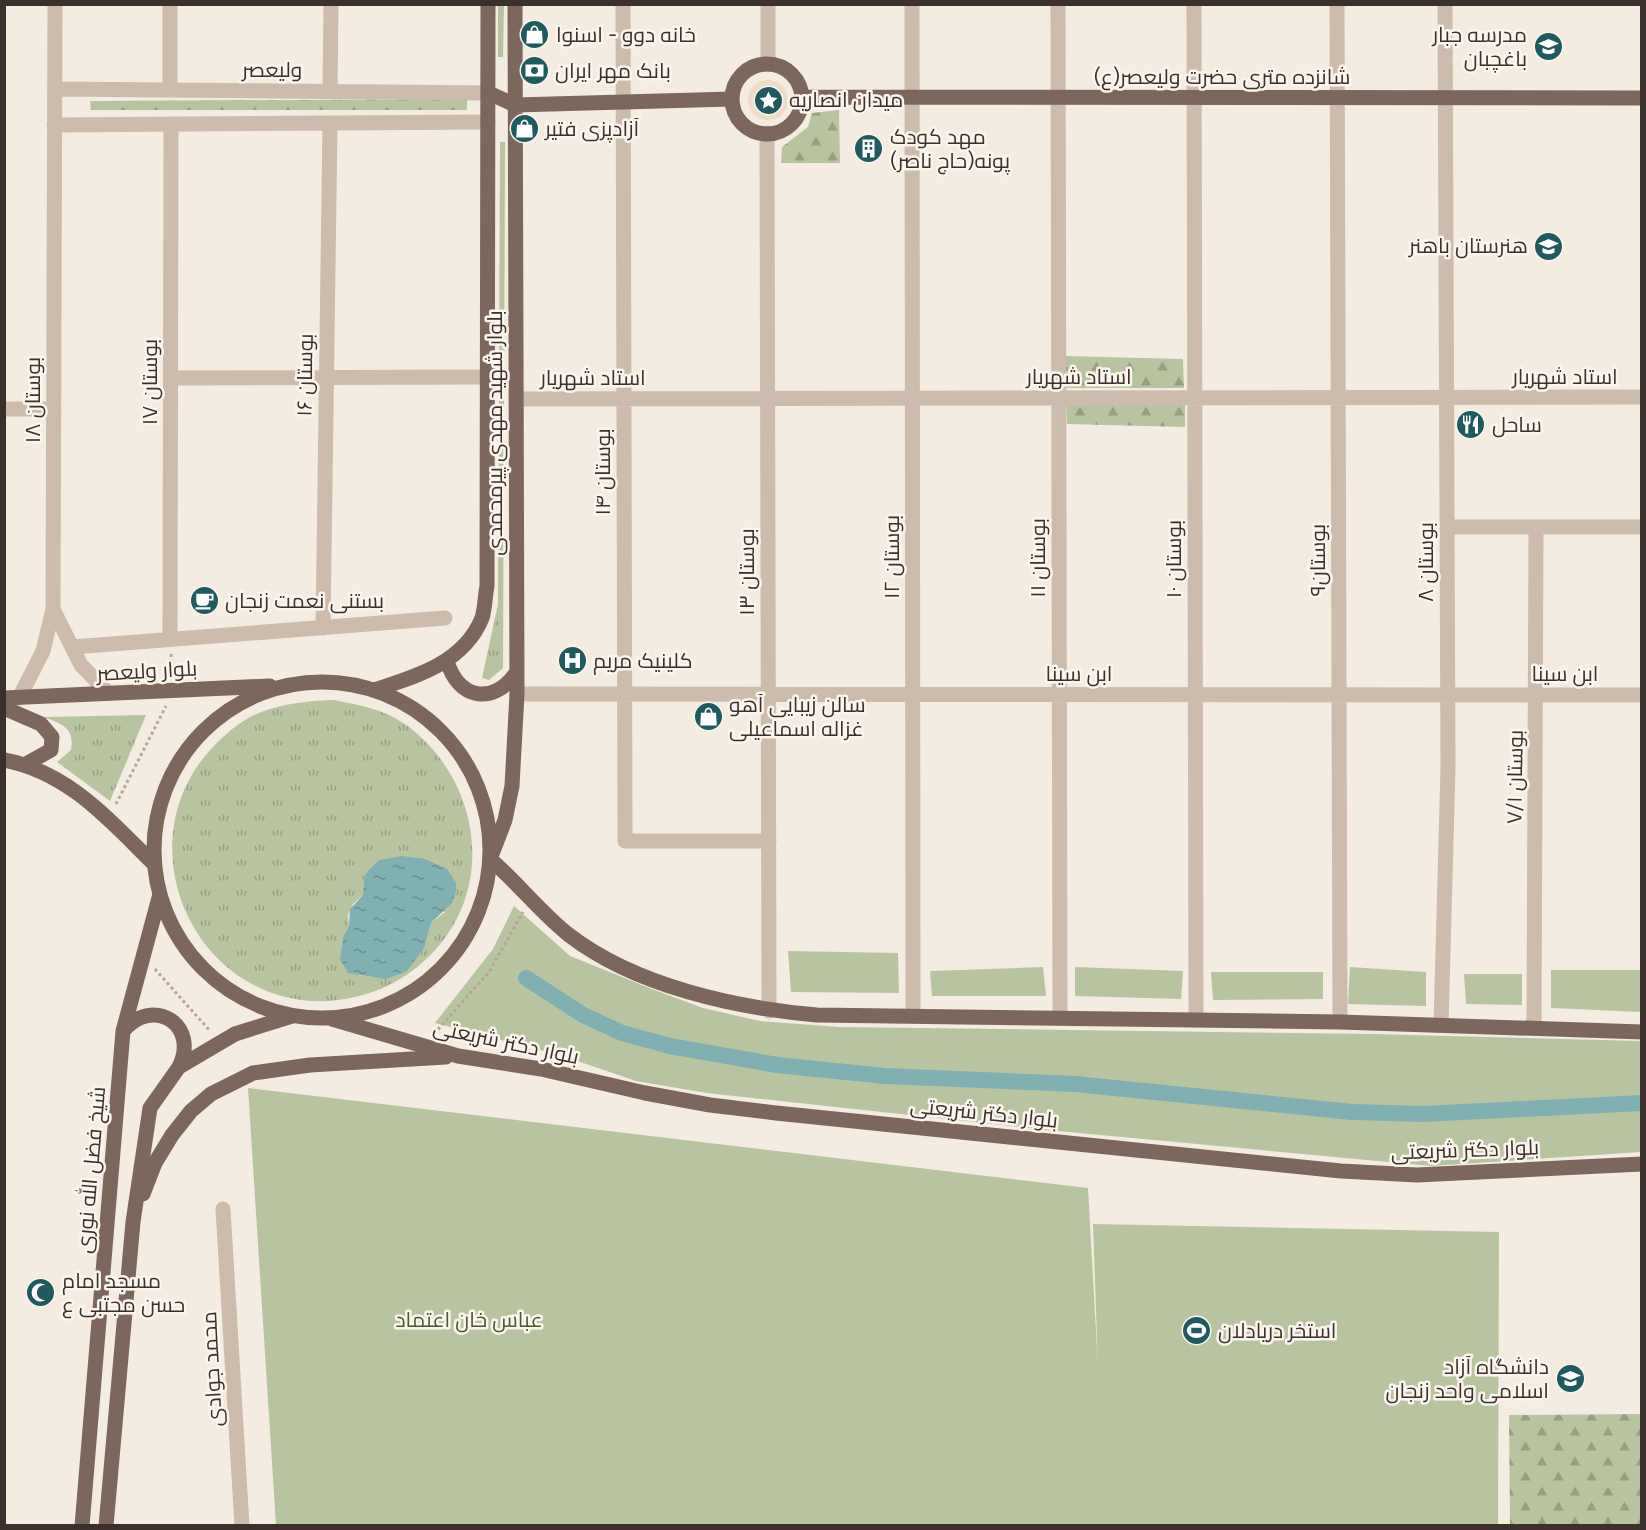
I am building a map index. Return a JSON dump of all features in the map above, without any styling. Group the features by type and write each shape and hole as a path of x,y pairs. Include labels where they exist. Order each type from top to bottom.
{"main road":[{"name":"بلوار شهید مهدی پیرمحمدی","path":"447,661 482,618 487,586 488,4"},
{"name":"بلوار شهید مهدی پیرمحمدی","path":"490,859 505,820 512,786 517,694 515,4"},
{"path":"768,64 777,65 792,74 802,97 801,107 792,123 785,129 767,134 750,129 743,123 734,108 732,99 737,81 743,74 750,68 768,64"},
{"path":"489,93 515,105 732,99"},
{"name":"شانزده متری حضرت ولیعصر(ع)","path":"802,97 1641,98"},
{"path":"488,122 515,105"},
{"path":"374,690 414,677 447,661 450,674 459,685 477,694 497,692 508,684 516,673"},
{"path":"333,682 374,690 413,709 447,737 472,774 487,815 490,859 479,913 461,946 436,976 405,998 369,1012 332,1019 292,1016 256,1005 223,986 195,960 174,929 160,894 155,865 159,814 168,784 188,748 217,719 243,702 291,685 333,682"},
{"name":"بلوار ولیعصر","path":"12,698 291,685"},
{"path":"4,708 41,724 52,737 51,750 26,764"},
{"path":"4,760 26,764 72,788 155,865"},
{"path":"490,859 571,936 599,955 629,969 710,998 770,1011 817,1015 1340,1022 1641,1032"},
{"name":"شیخ فضل الله نوری","path":"82,1526 123,1031 160,894"},
{"path":"106,1526 133,1222 150,1108 179,1067 185,1046 183,1036 170,1019 160,1015 139,1016 123,1031"},
{"path":"179,1067 235,1034 292,1016"},
{"name":"بلوار دکتر شریعتی","path":"332,1019 458,1056 541,1069 645,1093 710,1105 1341,1171 1417,1176 1641,1164"},
{"path":"133,1222 155,1162 172,1135 191,1112 211,1094 228,1085 253,1073 310,1065 458,1056"}],"street":[{"name":"بوستان ۱۸","path":"55,4 53,609 81,665 108,693"},
{"path":"170,4 170,90"},
{"path":"330,91 331,4"},
{"name":"بوستان ۱۴","path":"623,4 625,841 769,841"},
{"path":"768,4 768,64"},
{"name":"بوستان ۱۲","path":"912,4 913,1016"},
{"name":"بوستان ۱۱","path":"1058,4 1060,1018"},
{"name":"بوستان ۱۰","path":"1194,4 1196,1020"},
{"name":"بوستان۹","path":"1337,4 1340,1022"},
{"name":"بوستان ۸","path":"1441,1025 1447,695 1446,4"},
{"name":"ولیعصر","path":"55,89 489,93"},
{"path":"54,125 488,122"},
{"name":"بوستان ۱۶","path":"322,628 330,123"},
{"name":"بوستان ۱۷","path":"170,639 171,124"},
{"name":"بوستان ۱۳","path":"767,134 770,1011"},
{"path":"171,378 486,377"},
{"name":"استاد شهریار","path":"517,399 1641,398"},
{"path":"4,409 54,409"},
{"path":"1447,527 1641,527"},
{"name":"بوستان ۷/۱","path":"1533,1027 1537,695 1536,527"},
{"path":"12,698 43,651 53,609"},
{"path":"73,647 445,618"},
{"name":"ابن سینا","path":"517,694 1641,695"},
{"name":"محمد جوادی","path":"223,1209 242,1526"}],"path":[{"path":"108,819 174,690 170,639"},
{"path":"423,1046 489,972 531,899"},
{"path":"143,956 220,1042"}],"green space":[{"path":"498,5 504,5 503,57 498,57"},
{"path":"467,99 467,110 91,110 90,101"},
{"path":"839,110 840,163 781,163 782,147 808,127 812,113"},
{"path":"500,142 505,142 503,668 489,680 482,678 498,604"},
{"path":"1065,356 1183,359 1184,388 1065,388"},
{"path":"1066,402 1185,403 1185,427 1067,424"},
{"path":"334,700 392,716 409,727 432,749 451,775 464,803 471,833 472,863 467,894 455,922 436,949 425,960 400,979 373,992 328,1001 281,996 242,978 210,950 187,914 174,874 173,831 185,789 210,750 239,724 259,713 277,707","holes":["367,882 445,912 431,923 426,940 374,977 359,975 341,953 343,937 349,926 348,915 353,904 363,895"]},
{"path":"146,715 110,801 57,762 71,750 71,737 62,725 44,717"},
{"path":"514,906 570,956 703,1008 760,1021 839,1027 1374,1034 1641,1041 1641,1152 1431,1166 1047,1130 707,1093 636,1081 560,1055 435,1023 493,949"},
{"path":"788,951 898,953 899,993 791,992"},
{"path":"1043,967 1046,996 932,996 930,971"},
{"path":"1075,967 1183,971 1181,999 1075,996"},
{"path":"1350,967 1426,972 1426,1006 1348,1004"},
{"path":"1551,970 1641,970 1641,1012 1551,1008"},
{"path":"1211,972 1323,972 1323,999 1213,1000"},
{"path":"1464,974 1522,974 1522,1005 1466,1004"},
{"name":"عباس خان اعتماد","path":"248,1088 1088,1188 1098,1367 1093,1224 1499,1232 1498,1525 276,1525"},
{"path":"1641,1414 1641,1525 1510,1525 1509,1415"}],"shaded area":[{"name":"میدان انصاریه","path":"768,80 776,81 782,86 787,92 787,108 782,114 776,119 768,120 760,119 754,114 749,108 748,100 749,92 754,86 760,81"}],"water":[{"path":"402,856 425,859 447,869 456,883 452,903 431,923 424,948 407,971 386,979 348,973 340,959 343,937 349,926 350,909 363,895 365,875 379,860"}],"waterway":[{"path":"526,978 583,1015 622,1033 670,1046 777,1065 885,1076 1075,1084 1352,1112 1424,1114 1642,1103"}],"place":[{"name":"خانه دوو - اسنوا","path":"535,35"},
{"name":"مدرسه جبار باغچبان","path":"1548,47"},
{"name":"بانک مهر ایران","path":"534,71"},
{"name":"میدان انصاریه","path":"768,100"},
{"name":"آزادپزی فتیر","path":"524,129"},
{"name":"مهد کودک پونه(حاج ناصر)","path":"869,149"},
{"name":"هنرستان باهنر","path":"1549,246"},
{"name":"ساحل","path":"1471,425"},
{"name":"بستنی نعمت زنجان","path":"204,601"},
{"name":"کلینیک مریم","path":"572,661"},
{"name":"سالن زیبایی آهو غزاله اسماعیلی","path":"708,717"},
{"name":"مسجد امام حسن مجتبی ع","path":"41,1293"},
{"name":"استخر دریادلان","path":"1197,1331"},
{"name":"دانشگاه آزاد اسلامی واحد زنجان","path":"1570,1379"}]}
